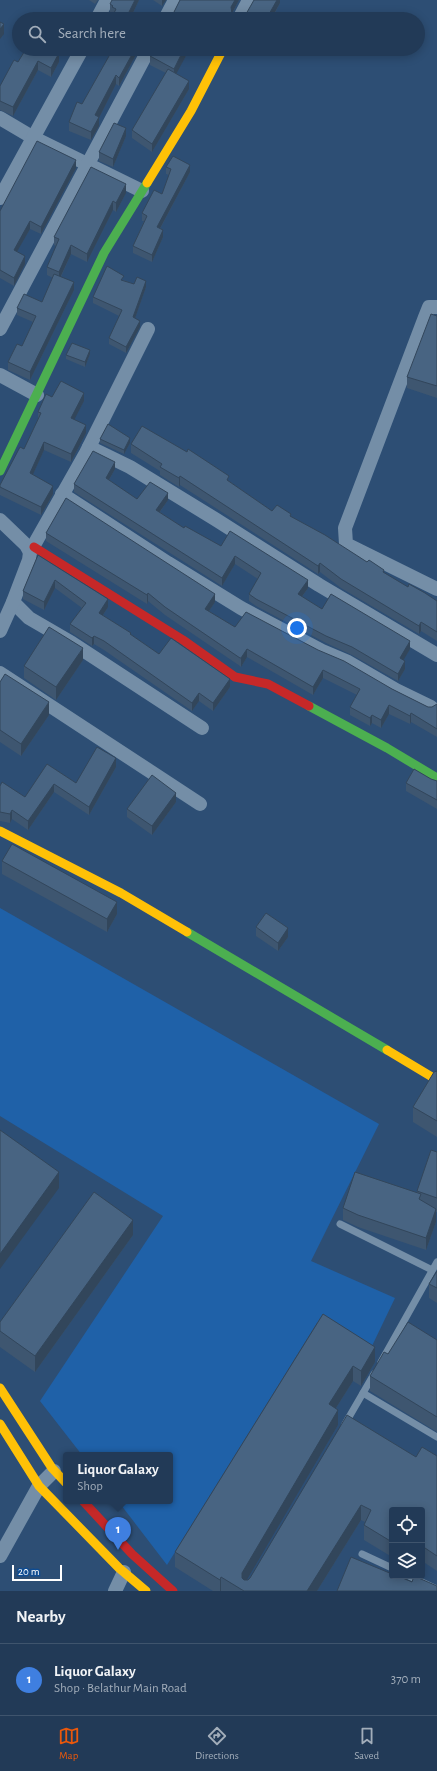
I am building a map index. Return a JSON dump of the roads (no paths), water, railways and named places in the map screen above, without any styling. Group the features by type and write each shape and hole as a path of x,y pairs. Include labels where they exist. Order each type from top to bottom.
{"street":[{"path":"101,12 107,0"},
{"path":"169,12 175,0"},
{"path":"243,12 249,0"},
{"path":"0,198 32,137 78,56"},
{"path":"0,329 145,56"},
{"path":"0,471 104,253 191,111 219,56"},
{"path":"0,118 32,137 142,191"},
{"path":"437,307 430,307 425,317 344,528 346,544 437,589"},
{"path":"0,631 13,602 32,550 89,447 148,329"},
{"path":"0,375 37,395"},
{"path":"89,447 136,471 312,582 437,655"},
{"path":"62,494 168,563 242,608 316,648 348,662 396,690 431,707"},
{"path":"0,520 32,550 183,640 235,677 268,684 387,748 437,778"},
{"path":"13,602 29,618 72,643 202,728"},
{"path":"0,673 200,804"},
{"path":"0,831 121,893 432,1077"},
{"path":"0,1388 54,1471 63,1480"},
{"path":"0,1424 39,1486 124,1572 146,1591"},
{"path":"0,1556 39,1486 54,1471"},
{"path":"86,1504 132,1554 173,1591"},
{"path":"115,1591 124,1572"}],"lane":[{"path":"340,1224 432,1270"},
{"path":"342,1427 363,1393 437,1262"},
{"path":"363,1393 437,1437"},
{"path":"362,1554 389,1567"},
{"path":"415,1579 437,1589"}],"place":[{"name":"Liquor Galaxy","path":"118,1550"}]}
